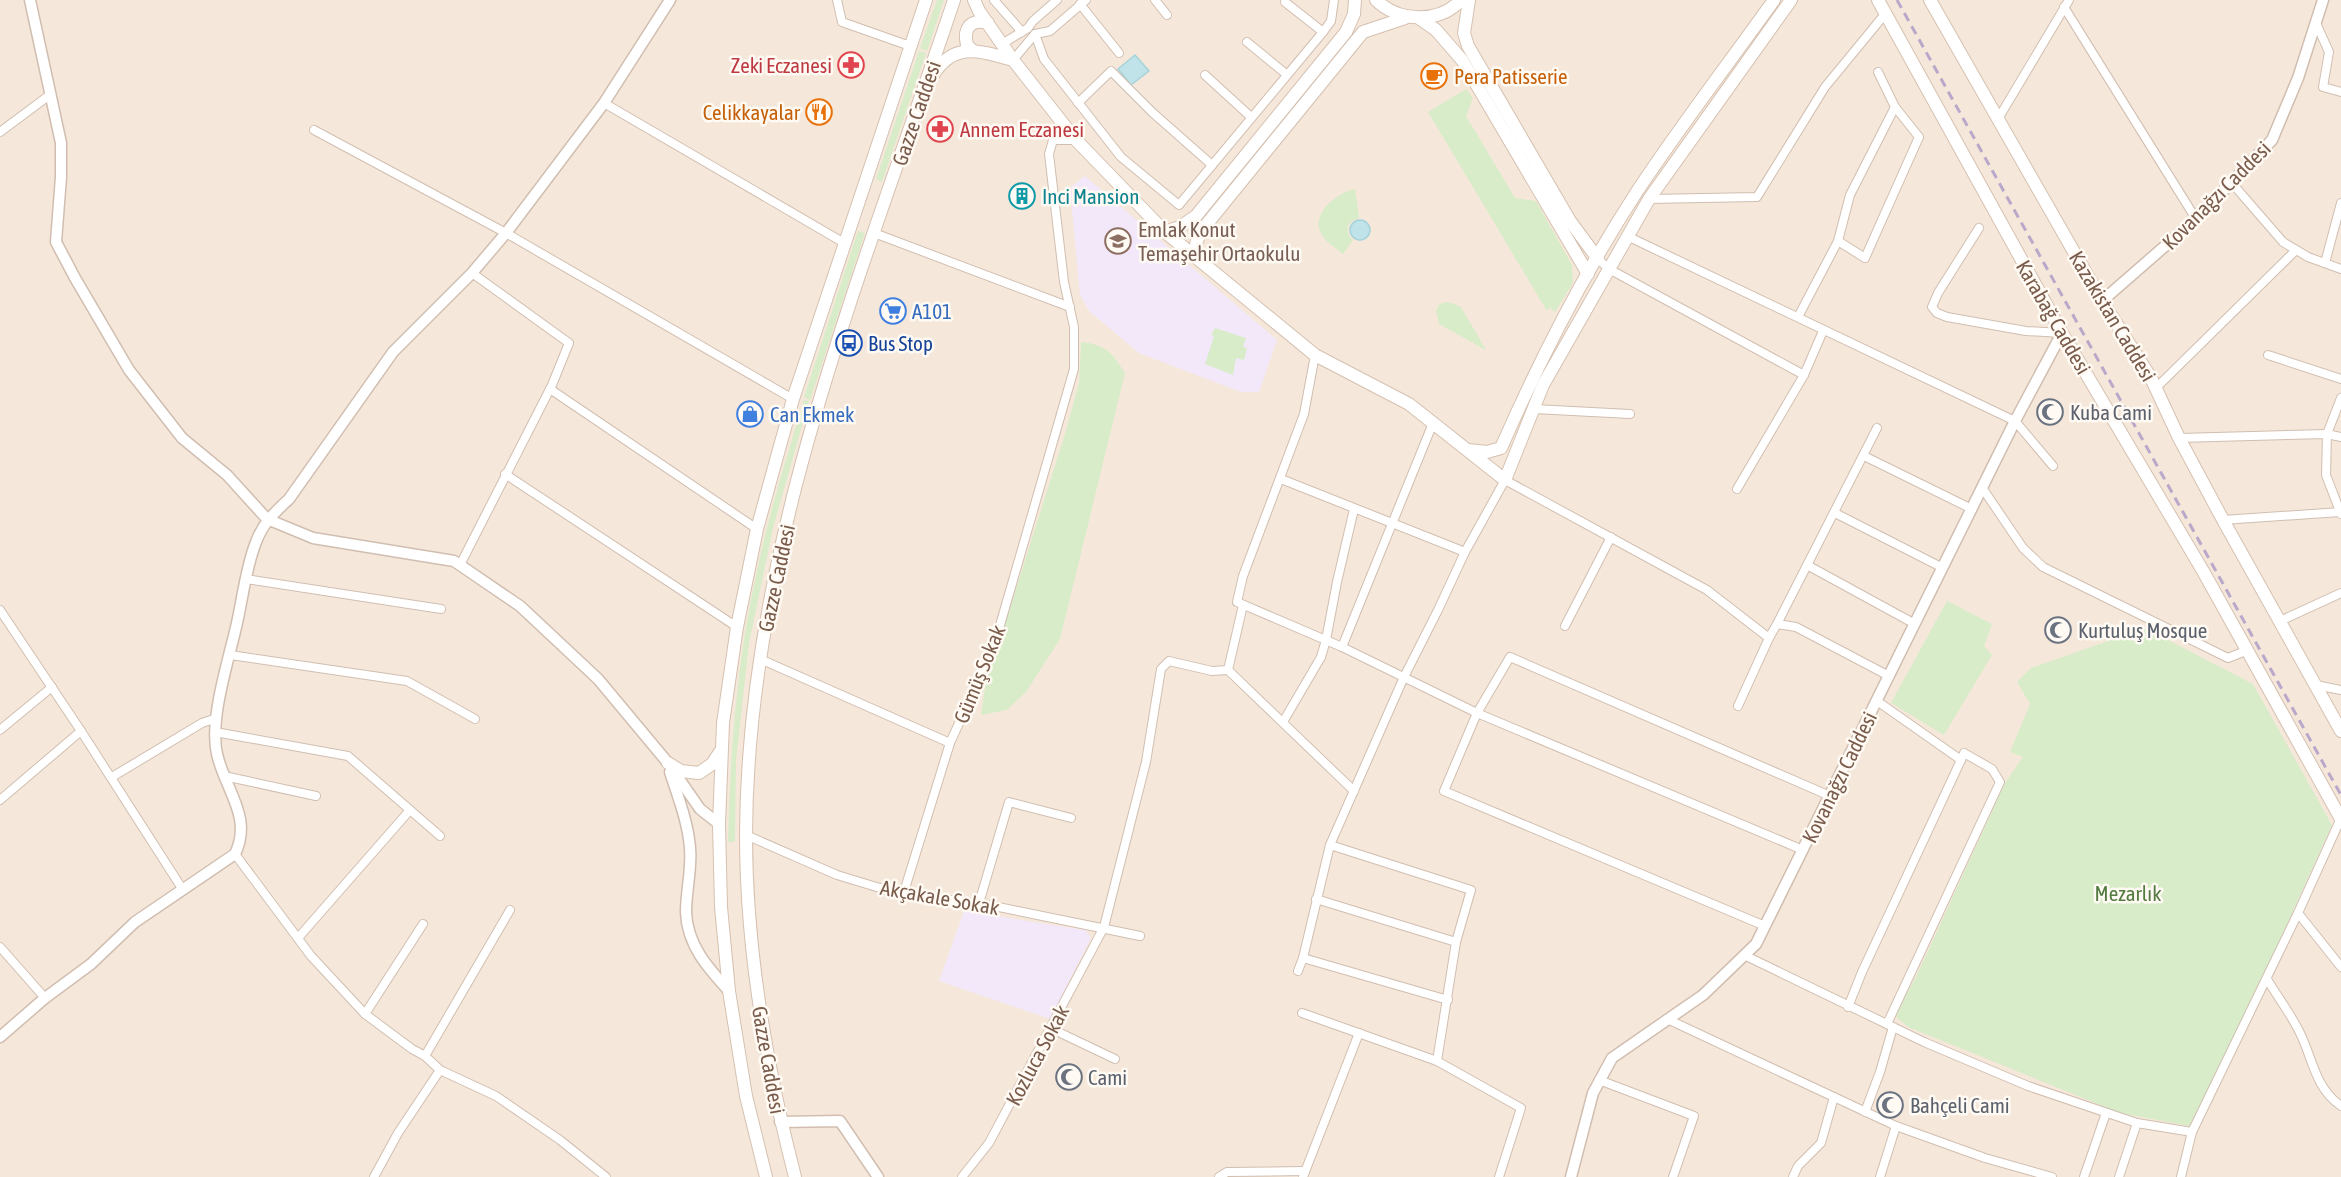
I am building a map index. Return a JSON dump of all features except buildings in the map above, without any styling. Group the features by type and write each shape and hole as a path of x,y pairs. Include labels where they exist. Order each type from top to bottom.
{"main road":[{"name":"Gazze Caddesi","path":"766,1177 746,1096 729,991 721,907 719,824 723,723 737,627 757,529 793,399 926,0"},
{"name":"Gazze Caddesi","path":"795,1177 780,1122 759,1013 751,924 746,835 751,738 760,659 783,539 816,412 874,233 954,0"},
{"path":"974,0 1013,60 1076,140 1165,232 1316,355 1409,404 1505,480 1543,385 1649,199 1791,0"},
{"path":"1165,232 1180,227 1197,216 1346,32 1354,14 1355,0"},
{"path":"1376,0 1405,18"},
{"path":"1194,256 1197,240 1206,225 1363,32 1405,18 1439,14 1461,0"},
{"path":"1469,0 1464,33 1468,46 1570,221 1598,259"},
{"path":"1501,448 1530,381 1588,274 1638,190 1774,0"},
{"name":"Karabağ Caddesi","path":"1878,0 2062,333 2248,650 2341,818"},
{"name":"Kazakistan Caddesi","path":"1932,1 2102,301 2156,388 2179,438 2223,520 2341,731"},
{"path":"1419,18 1436,30 1462,60 1588,274"},
{"path":"973,51 967,45 964,32 967,27 976,22 988,23"},
{"path":"918,105 941,62 955,54 973,51 1013,60"},
{"path":"1466,449 1487,452 1501,448 1515,456"},
{"path":"668,763 681,771 699,773 712,764 721,751"}],"street":[{"path":"30,0 61,143 56,242 129,370 182,438 227,475 267,519 313,538 454,561 519,606 598,679 668,763 700,809 719,824"},
{"path":"0,1037 45,998 91,964 135,922 235,854 241,843 242,828 217,754 216,718 246,579 256,542 267,519 290,499 393,352 472,273 506,233 604,104 670,0"},
{"path":"837,0 842,22 910,45"},
{"path":"994,0 1022,32"},
{"path":"1002,44 1022,32 1057,0"},
{"path":"1155,0 1167,15"},
{"path":"1035,34 1044,59 1121,157 1179,205 1323,32 1331,21 1334,0"},
{"name":"Kovanağzı Caddesi","path":"2102,301 2196,219 2272,140 2298,78 2323,0"},
{"path":"1013,60 1035,34 1050,31 1083,2 1119,53"},
{"path":"1285,2 1323,32"},
{"path":"1998,119 2067,4 2196,219"},
{"path":"1649,199 1757,197 1825,87 1885,14"},
{"path":"2316,23 2329,52 2323,87 2341,92"},
{"path":"1247,42 1286,74"},
{"path":"1078,103 1111,70 1153,113 1212,165"},
{"path":"1838,241 1865,258 1919,137 1895,107 1878,72"},
{"path":"1205,75 1251,117"},
{"path":"0,132 51,94"},
{"path":"604,104 846,244"},
{"path":"1798,317 1838,241 1850,195 1895,107"},
{"path":"314,130 506,233 793,399"},
{"name":"Gümüş Sokak","path":"903,895 950,743 994,646 1052,452 1074,369 1075,347 1070,306 1064,282 1049,154 1053,140 1076,140"},
{"path":"2231,182 2283,242 2341,269"},
{"path":"2325,263 2341,203"},
{"path":"1979,228 1938,292 1932,307 1937,314 2026,331 2062,333"},
{"path":"874,233 1070,306"},
{"path":"1627,236 2015,421 2053,466"},
{"path":"2156,388 2296,250"},
{"path":"1598,259 1609,269 1804,375"},
{"path":"460,566 550,389 569,343 472,273"},
{"path":"1737,489 1804,375 1823,331"},
{"name":"Kovanağzı Caddesi","path":"1571,1177 1593,1093 1612,1058 1703,995 1756,944 2015,421 2062,333"},
{"path":"1316,355 1304,414 1243,576 1237,602 1342,647 1477,713 1803,850"},
{"path":"2268,355 2341,379"},
{"path":"550,389 757,529"},
{"path":"2223,520 2341,513 2326,475 2326,434 2341,398"},
{"path":"1534,409 1630,414"},
{"path":"1342,647 1433,423"},
{"path":"1738,706 1769,638 1877,428"},
{"path":"2179,438 2326,434 2341,437"},
{"path":"1864,456 1972,509"},
{"path":"505,474 737,627"},
{"path":"1281,479 1465,552"},
{"path":"1298,971 1330,845 1404,676 1465,552 1505,480 1707,590 1769,638"},
{"path":"1983,489 2023,548 2043,567 2228,658 2248,650"},
{"path":"1282,722 1321,657 1354,508"},
{"path":"1835,513 1943,568"},
{"path":"1565,626 1611,537"},
{"path":"1807,566 1915,624"},
{"path":"246,579 441,609"},
{"path":"2280,621 2341,593"},
{"path":"1244,605 1228,670 1354,791"},
{"path":"0,610 112,777 183,890"},
{"path":"1777,624 1796,627 1889,676"},
{"path":"230,655 407,681 475,719"},
{"path":"1765,926 1444,791 1477,713 1510,657 1830,796"},
{"path":"760,659 950,743"},
{"name":"Kozluca Sokak","path":"962,1177 989,1143 1052,1029 1104,927 1146,762 1161,669 1169,661 1212,671 1228,670"},
{"path":"2316,685 2341,690"},
{"path":"0,729 52,687"},
{"path":"1876,700 1961,760"},
{"path":"112,777 202,723 216,718"},
{"path":"0,800 81,731"},
{"path":"215,732 348,756 441,836"},
{"path":"1848,1006 1964,753 1992,769 2000,782 1890,1026 1880,1072 1864,1112"},
{"path":"668,763 691,849 686,914 692,941 702,962 729,991"},
{"path":"224,776 316,796"},
{"path":"979,903 1009,802 1071,818"},
{"path":"298,938 410,810"},
{"path":"2181,1177 2192,1132 2267,979 2341,818"},
{"name":"Akçakale Sokak","path":"746,835 837,875 903,895 979,903 1140,936"},
{"path":"1330,845 1471,890 1456,942 1437,1061"},
{"path":"235,854 311,956 365,1014 412,1049 426,1056 440,1070 496,1096 560,1140 606,1177"},
{"path":"1316,899 1456,942"},
{"path":"426,1056 510,910"},
{"path":"2298,913 2341,967"},
{"path":"365,1014 423,924"},
{"path":"0,947 45,998"},
{"path":"1744,955 1890,1026 2028,1086 2137,1123 2192,1132"},
{"path":"1303,958 1448,1000"},
{"path":"2267,979 2299,1032 2322,1088 2332,1100 2341,1106"},
{"path":"1302,1013 1437,1061 1521,1108 1499,1177"},
{"path":"1667,1019 1896,1126 1985,1158 2052,1177"},
{"path":"1052,1029 1115,1059"},
{"path":"1219,1177 1227,1172 1304,1174 1359,1033"},
{"path":"374,1177 398,1133 440,1070"},
{"path":"1599,1080 1694,1116 1673,1177"},
{"path":"1793,1177 1798,1166 1821,1143 1834,1098"},
{"path":"2084,1177 2106,1113"},
{"path":"780,1122 840,1121 878,1177"},
{"path":"2119,1177 2137,1123"},
{"path":"1880,1177 1896,1126"}],"shaded area":[{"path":"0,0 2341,0 2341,1177 0,1177"},
{"name":"Emlak Konut Temaşehir Ortaokulu","path":"1085,176 1277,340 1259,392 1241,392 1139,353 1089,311 1080,295 1070,188"},
{"path":"964,911 1085,930 1091,938 1050,1019 939,981"}],"green space":[{"path":"937,0 944,0 927,51 920,48"},
{"path":"919,51 926,53 882,182 876,179"},
{"path":"1466,89 1473,98 1466,116 1515,198 1536,201 1572,265 1573,283 1555,312 1550,308 1547,311 1428,112"},
{"path":"1355,189 1359,218 1349,224 1348,234 1353,240 1343,254 1324,238 1319,222 1321,214 1332,200"},
{"path":"858,231 865,233 810,400 804,397"},
{"path":"1445,302 1461,307 1486,350 1439,324 1436,311 1439,305"},
{"path":"1215,328 1246,338 1243,347 1247,348 1244,360 1236,358 1233,375 1205,364 1214,336 1211,335"},
{"path":"1081,342 1097,345 1108,351 1125,373 1060,639 1026,692 1007,710 981,715 985,687 1079,383"},
{"path":"804,400 809,401 773,528 749,643 736,761 735,842 728,842 736,706 744,638 762,549"},
{"path":"1947,601 1992,624 1984,646 1992,655 1944,735 1891,703"},
{"name":"Mezarlık","path":"2145,628 2253,684 2332,825 2195,1127 2120,1113 1908,1027 1894,1015 1916,977 2005,783 2023,757 2010,752 2030,704 2017,682 2031,668"}],"water":[{"path":"1135,55 1149,71 1131,85 1118,69"},
{"path":"1360,220 1367,223 1370,230 1367,237 1360,240 1353,237 1350,230 1353,223"}],"railway":[{"path":"1897,0 2341,795"}],"place":[{"name":"Zeki Eczanesi","path":"851,65"},
{"name":"Pera Patisserie","path":"1434,76"},
{"name":"Celikkayalar","path":"819,112"},
{"name":"Annem Eczanesi","path":"940,129"},
{"name":"Inci Mansion","path":"1022,196"},
{"name":"Emlak Konut Temaşehir Ortaokulu","path":"1118,241"},
{"name":"A101","path":"893,311"},
{"name":"Bus Stop","path":"849,343"},
{"name":"Kuba Cami","path":"2050,412"},
{"name":"Can Ekmek","path":"750,414"},
{"name":"Kurtuluş Mosque","path":"2058,630"},
{"name":"Cami","path":"1069,1077"},
{"name":"Bahçeli Cami","path":"1890,1105"}]}
